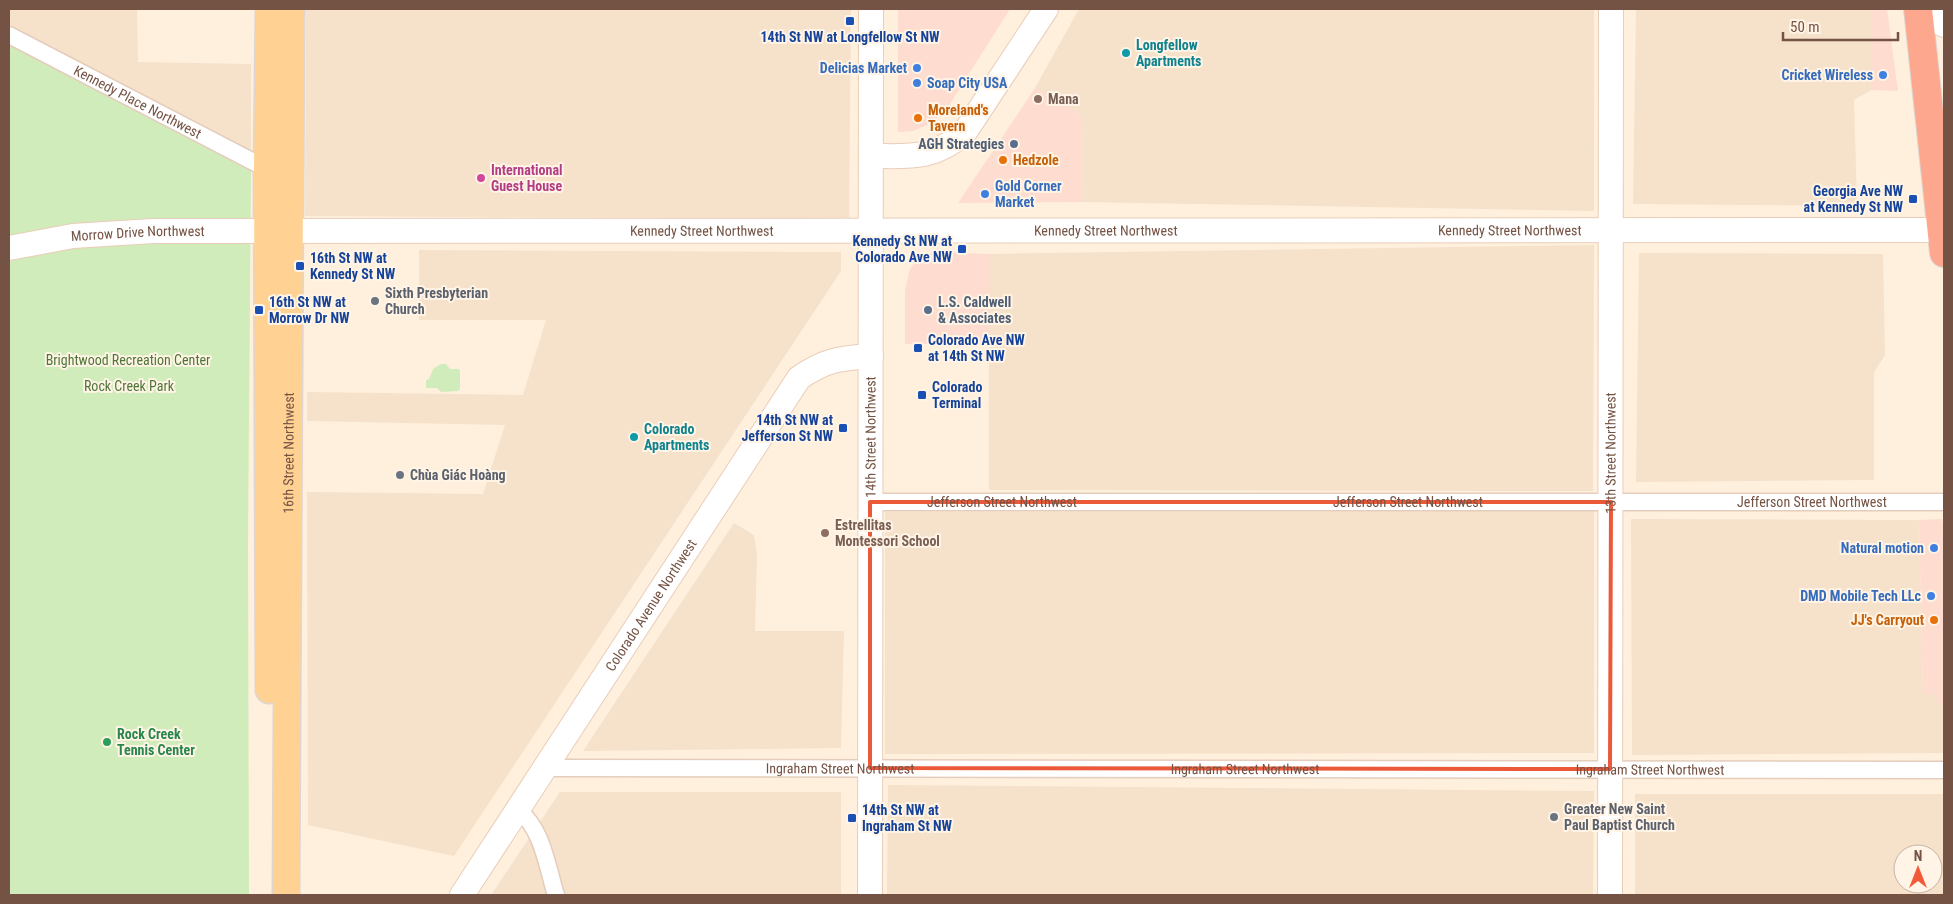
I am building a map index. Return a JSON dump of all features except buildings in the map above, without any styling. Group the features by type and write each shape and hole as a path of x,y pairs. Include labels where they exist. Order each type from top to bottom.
{"highway":[{"path":"1918,9 1943,238"}],"main road":[{"name":"16th Street Northwest","path":"269,9 267,169 278,230 286,895"},
{"name":"16th Street Northwest","path":"269,895 278,230 291,9"}],"street":[{"name":"14th Street Northwest","path":"870,9 870,895"},
{"path":"870,156 924,155 951,144 965,132 1046,9"},
{"name":"13th Street Northwest","path":"1610,895 1611,9"},
{"path":"1918,9 1944,25"},
{"name":"Kennedy Place Northwest","path":"9,36 267,169"},
{"name":"Kennedy Street Northwest","path":"278,230 1611,230 1943,238"},
{"name":"Morrow Drive Northwest","path":"9,248 42,241 107,233 278,230"},
{"name":"Colorado Avenue Northwest","path":"462,895 800,378 816,366 836,359 870,356"},
{"name":"Jefferson Street Northwest","path":"870,502 1944,502"},
{"name":"Ingraham Street Northwest","path":"546,768 569,766 1944,770"},
{"path":"518,810 528,819 536,831 556,895"}],"highlighted area":[{"path":"870,502 1611,502 1610,769 870,768"}],"shaded area":[{"path":"9,9 137,9 138,62 251,64 251,171 9,44"},
{"path":"306,9 851,9 849,219 305,216"},
{"path":"898,9 1010,9 948,107 932,123 913,131 898,132"},
{"path":"1079,9 1594,9 1594,211 1082,202 1081,115 1035,88"},
{"path":"1636,9 1871,9 1871,90 1854,100 1857,206 1633,204"},
{"path":"1871,9 1887,9 1898,91 1871,90"},
{"path":"1035,88 1081,115 1082,202 958,203"},
{"path":"1594,245 1593,491 989,490 989,254"},
{"path":"419,250 841,252 841,271 454,856 308,825 307,492 483,494 505,425 307,421 307,392 523,395 546,320 419,320"},
{"path":"934,252 989,254 989,344 905,344 905,290 910,269 919,257"},
{"path":"1639,253 1883,254 1885,355 1874,372 1874,480 1636,482"},
{"path":"1594,511 1594,753 885,754 885,512"},
{"path":"1631,519 1919,520 1923,693 1937,694 1937,703 1944,703 1944,753 1632,755"},
{"path":"1942,519 1944,534 1944,703 1937,703 1937,694 1923,694 1919,520"},
{"path":"734,523 754,535 757,554 755,631 844,631 841,748 583,751"},
{"path":"888,785 1594,791 1593,895 887,895"},
{"path":"560,792 841,792 841,895 491,895"},
{"path":"1635,794 1944,794 1944,895 1635,895"}],"green space":[{"name":"Rock Creek Park","path":"9,44 251,171 248,543 249,895 9,895"},
{"path":"441,364 446,364 450,369 459,369 460,389 458,391 441,392 437,388 426,388 426,380 429,379 433,369"}],"place":[{"name":"14th St NW at Longfellow St NW","path":"850,21"},
{"name":"Longfellow Apartments","path":"1126,53"},
{"name":"Delicias Market","path":"917,68"},
{"name":"Cricket Wireless","path":"1883,75"},
{"name":"Soap City USA","path":"917,83"},
{"name":"Mana","path":"1038,99"},
{"name":"Moreland's Tavern","path":"918,118"},
{"name":"AGH Strategies","path":"1014,144"},
{"name":"Hedzole","path":"1003,160"},
{"name":"International Guest House","path":"481,178"},
{"name":"Gold Corner Market","path":"985,194"},
{"name":"Georgia Ave NW at Kennedy St NW","path":"1913,199"},
{"name":"Kennedy St NW at Colorado Ave NW","path":"962,249"},
{"name":"16th St NW at Kennedy St NW","path":"300,266"},
{"name":"Sixth Presbyterian Church","path":"375,301"},
{"name":"16th St NW at Morrow Dr NW","path":"259,310"},
{"name":"L.S. Caldwell & Associates","path":"928,310"},
{"name":"Colorado Ave NW at 14th St NW","path":"918,348"},
{"name":"Colorado Terminal","path":"922,395"},
{"name":"14th St NW at Jefferson St NW","path":"843,428"},
{"name":"Colorado Apartments","path":"634,437"},
{"name":"Chùa Giác Hoàng","path":"400,475"},
{"name":"Estrellitas Montessori School","path":"825,533"},
{"name":"Natural motion","path":"1934,548"},
{"name":"DMD Mobile Tech LLc","path":"1931,596"},
{"name":"JJ's Carryout","path":"1934,620"},
{"name":"Rock Creek Tennis Center","path":"107,742"},
{"name":"Greater New Saint Paul Baptist Church","path":"1554,817"},
{"name":"14th St NW at Ingraham St NW","path":"852,818"}],"park label":[{"name":"Brightwood Recreation Center","path":"128,360"}]}
